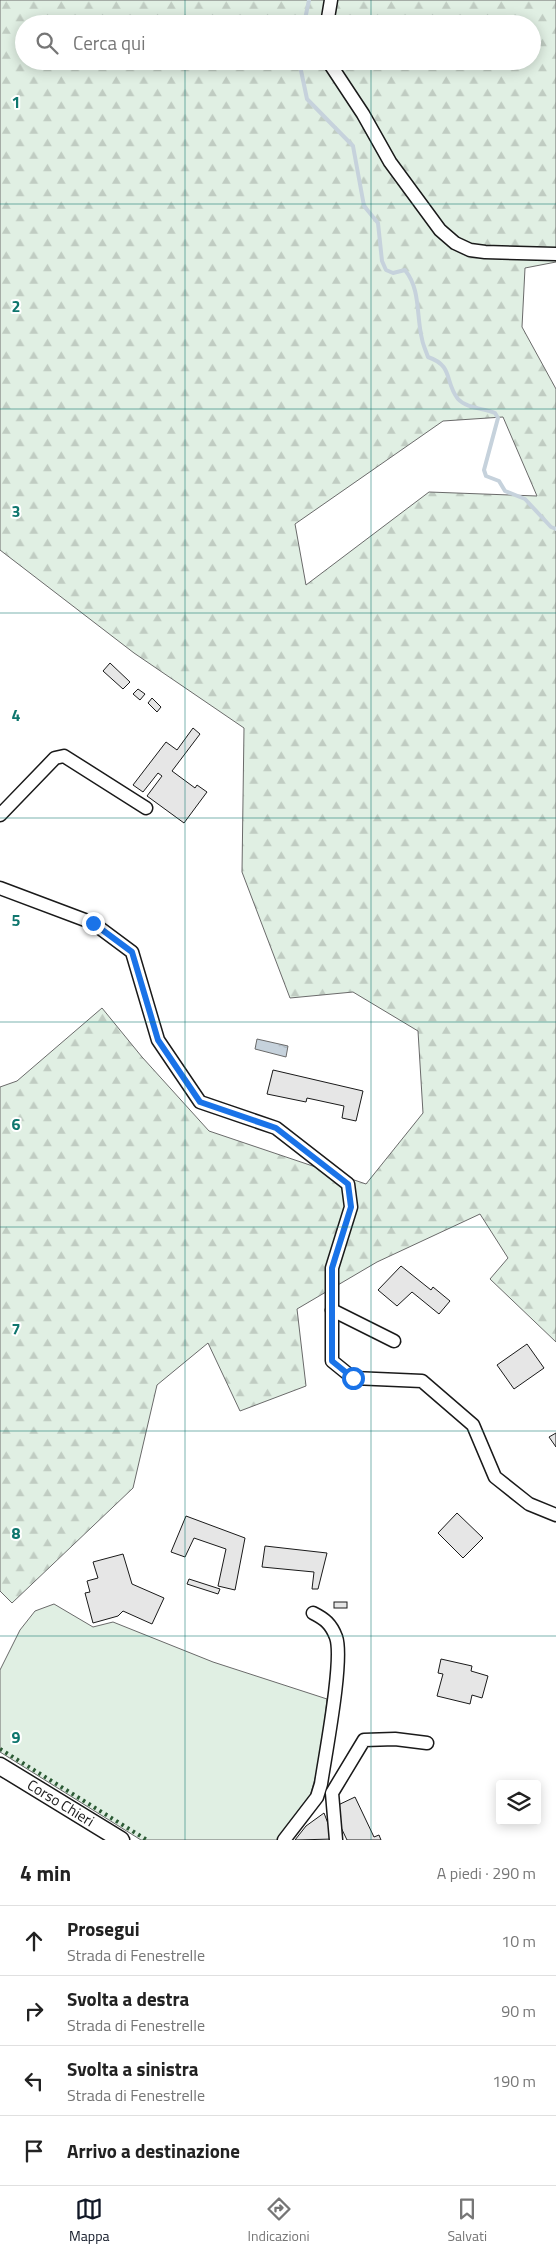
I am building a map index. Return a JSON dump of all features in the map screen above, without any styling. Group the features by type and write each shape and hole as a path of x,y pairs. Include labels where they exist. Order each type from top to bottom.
{"main road":[{"name":"Corso Chieri","path":"0,1766 121,1840"}],"street":[{"path":"328,15 331,0"},
{"path":"334,70 363,114 390,162 440,230 455,243 470,250 485,252 556,254"},
{"path":"0,816 55,758 64,756 146,808"},
{"path":"0,888 93,923 132,952 158,1040 200,1102 276,1128 348,1184 351,1207 332,1268 332,1361 353,1378 422,1381 473,1425 495,1477 529,1504 556,1515"},
{"path":"332,1310 394,1341"},
{"path":"284,1840 317,1797 321,1784 334,1689 336,1639 327,1619 313,1613"},
{"path":"336,1840 332,1793 364,1740 395,1739 427,1743"}],"green space":[{"path":"0,0 556,0 556,262 525,268 522,327 556,389 556,1342 490,1279 508,1258 480,1214 377,1262 297,1309 306,1386 240,1411 208,1343 157,1385 133,1488 12,1603 0,1591 0,1087 17,1081 102,1008 142,1057 209,1131 366,1184 423,1113 418,1031 353,992 290,998 242,872 244,728 134,653 0,550","holes":["503,417 537,496 429,492 306,585 295,524 443,421"]},
{"path":"54,1604 93,1627 113,1622 213,1662 327,1699 321,1757 309,1800 277,1840 141,1840 0,1752 0,1670 20,1630 35,1611"}],"water":[{"path":"257,1039 288,1046 286,1057 255,1049"}],"building":[{"path":"110,663 130,682 123,689 103,671"},
{"path":"138,689 145,694 140,700 133,694"},
{"path":"152,698 161,707 157,712 148,703"},
{"path":"193,728 200,734 172,771 195,788 197,785 207,792 184,823 147,796 162,776 158,773 143,792 133,785 166,742 177,750"},
{"path":"273,1070 363,1091 356,1121 342,1118 344,1106 307,1098 306,1102 267,1094"},
{"path":"401,1266 431,1290 433,1287 450,1301 439,1314 412,1292 397,1306 378,1290"},
{"path":"527,1344 544,1368 514,1389 497,1365"},
{"path":"556,1433 556,1447 549,1437"},
{"path":"457,1513 483,1538 463,1558 438,1533"},
{"path":"186,1516 245,1538 235,1590 218,1586 226,1549 194,1538 185,1557 171,1552"},
{"path":"265,1546 327,1553 318,1589 312,1589 314,1572 262,1567"},
{"path":"123,1554 132,1584 164,1598 152,1624 123,1611 118,1616 93,1623 85,1593 90,1592 87,1581 98,1578 93,1562"},
{"path":"189,1579 220,1589 218,1594 187,1584"},
{"path":"334,1602 347,1602 347,1608 334,1608"},
{"path":"441,1659 472,1666 471,1671 488,1676 482,1698 472,1695 470,1704 437,1696 443,1674 438,1673"},
{"path":"355,1797 374,1837 379,1835 381,1840 347,1840 336,1817 336,1806"},
{"path":"324,1813 334,1839 295,1840 306,1826"}],"waterway":[{"path":"306,15 309,0"},
{"path":"301,70 307,99 353,146 364,206 378,223 382,261 386,270 393,273 405,270 414,286 420,330 428,357 442,365 445,369 458,399 471,407 491,411 498,418 484,470 486,476 499,481 505,491 525,499 551,527 556,529"}],"hedge":[{"path":"0,1749 147,1840"}],"route":[{"path":"93,923 132,952 158,1040 200,1102 276,1128 348,1184 351,1207 332,1268 332,1361 353,1378"}]}
